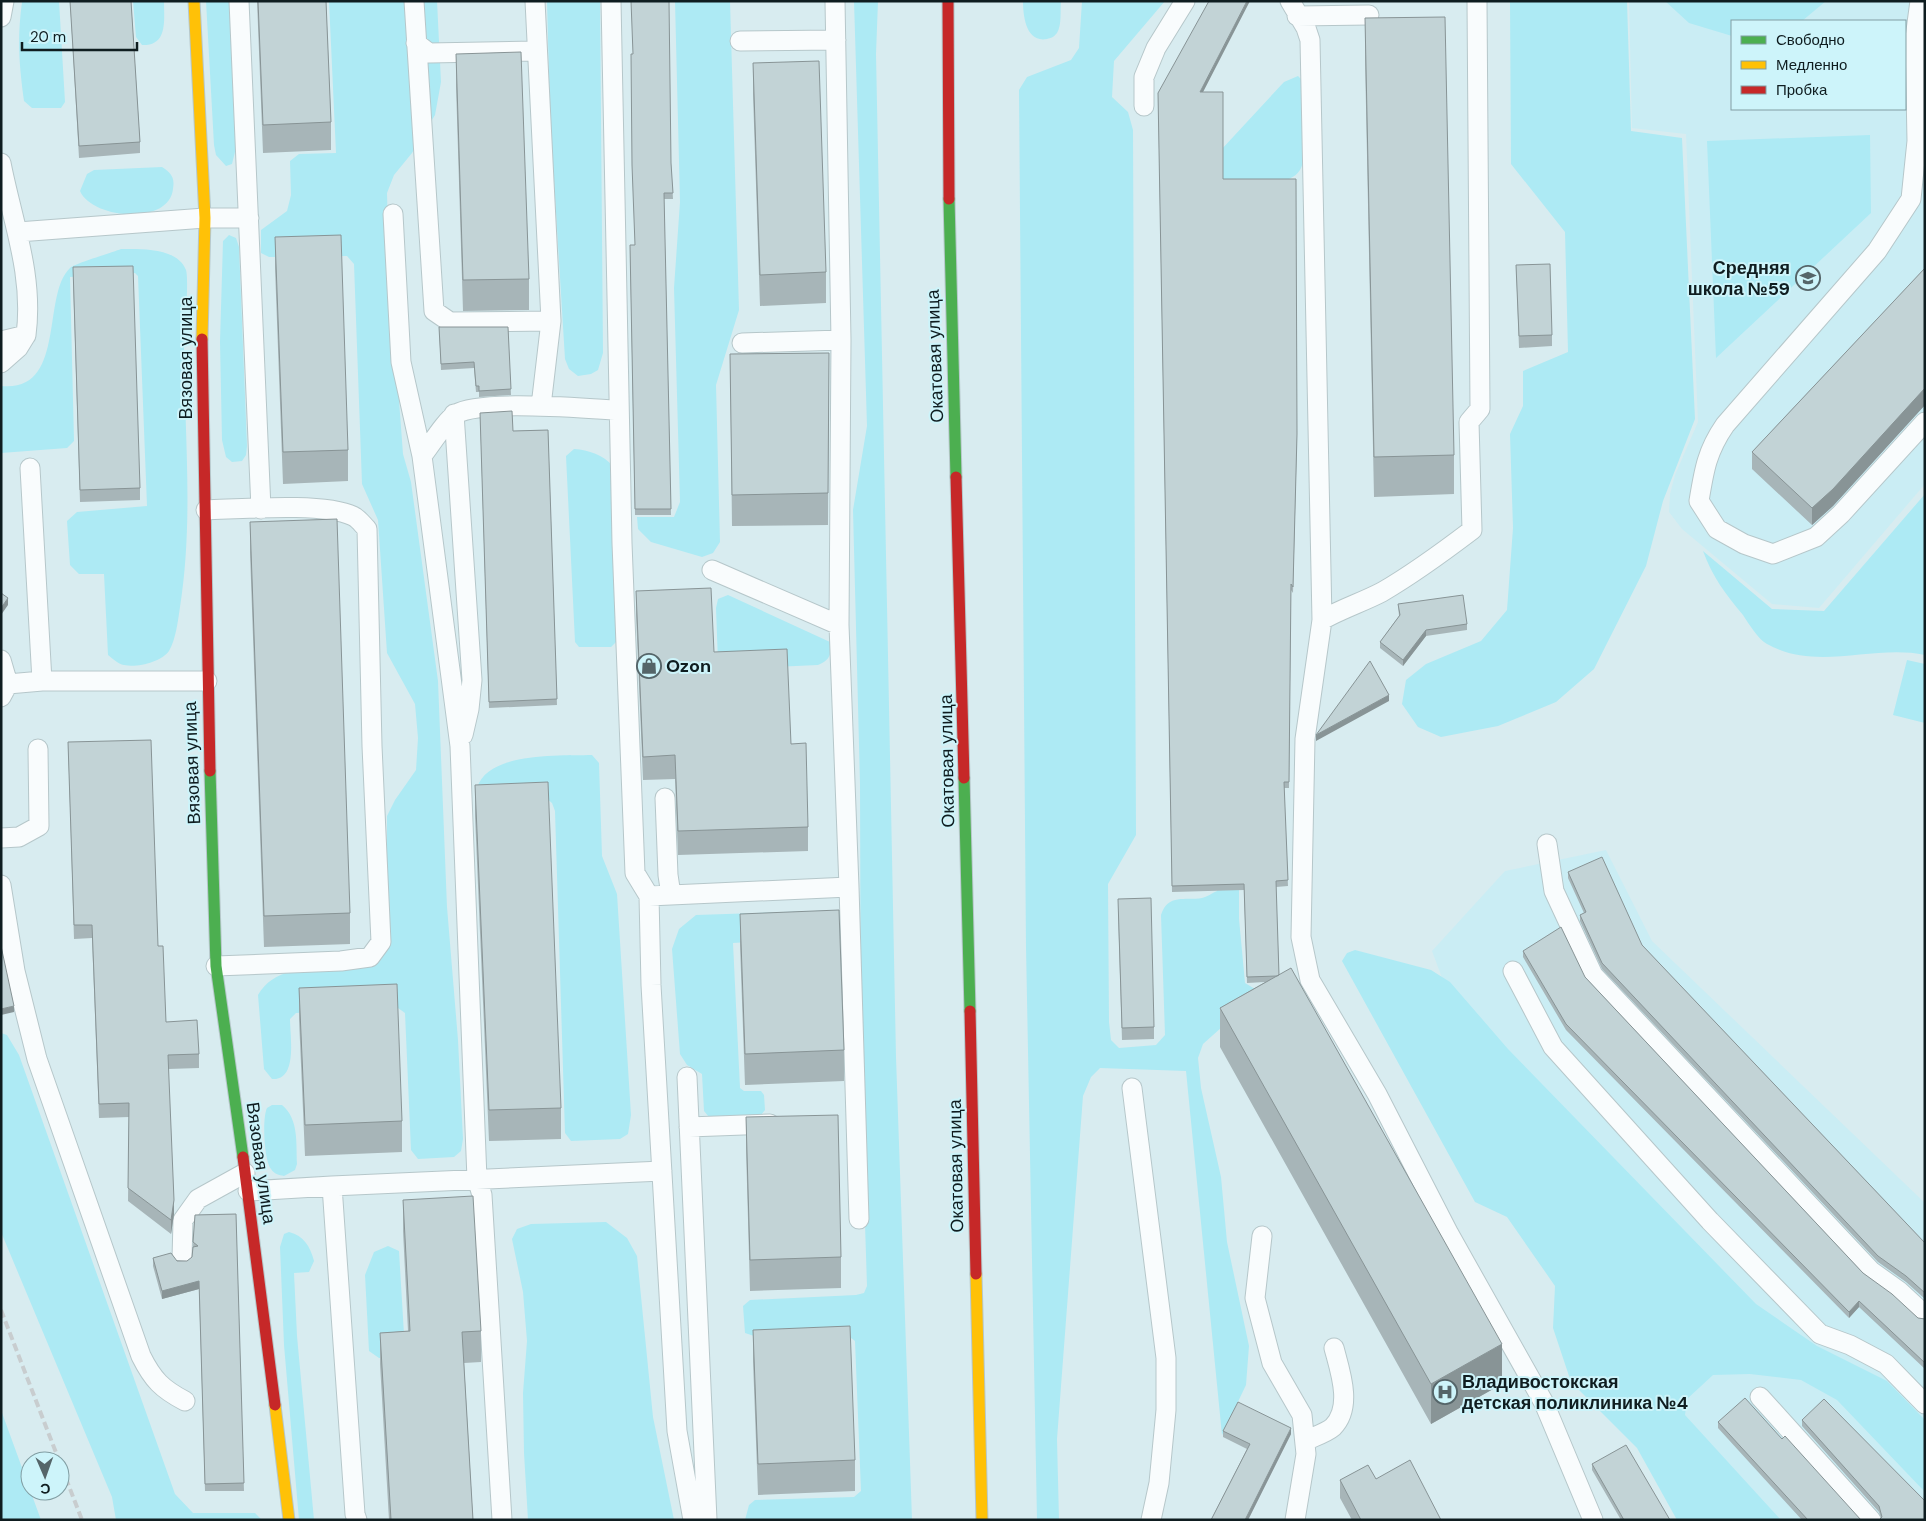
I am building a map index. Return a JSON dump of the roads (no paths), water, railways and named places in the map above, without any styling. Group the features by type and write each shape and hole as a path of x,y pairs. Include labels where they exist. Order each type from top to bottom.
{"street":[{"name":"Вязовая улица","path":"194,1 205,218 202,342 206,510 207,681 216,966 247,1182 289,1520"},
{"name":"Окатовая улица","path":"948,1 949,230 982,1520"}],"lane":[{"path":"1,17 4,1"},
{"path":"239,1 261,509"},
{"path":"414,1 434,311 450,322 550,321"},
{"path":"535,1 550,321 541,406"},
{"path":"610,1 622,543 635,873 649,896 652,985 677,1432 693,1520"},
{"path":"835,1 841,340 839,625 849,887 848,1118 859,1219"},
{"path":"1144,106 1144,77 1156,48 1185,1"},
{"path":"1322,620 1347,606 1380,592 1446,550 1472,530 1469,422 1480,409 1477,1"},
{"path":"1920,1 1914,38 1917,141 1911,199 1877,251 1713,441 1704,470 1699,501 1717,529 1744,544 1773,554 1816,537 1841,514 1925,422"},
{"path":"1294,9 1306,28 1310,40 1322,620 1304,739 1301,937 1310,980 1377,1094 1449,1234 1544,1403 1593,1520"},
{"path":"1294,9 1369,15"},
{"path":"740,41 836,40"},
{"path":"416,43 429,53 536,51"},
{"path":"1,162 18,232 27,280 29,306 26,334 18,348 1,363"},
{"path":"393,214 401,362 422,456 460,746 477,1179 482,1195 502,1520"},
{"path":"18,232 205,218 249,218"},
{"path":"1,342 26,334"},
{"path":"742,344 841,340"},
{"path":"422,456 454,414 472,408 541,406 619,410"},
{"path":"454,414 472,680 469,709 460,746"},
{"path":"30,468 42,681"},
{"path":"206,510 323,508 351,515 360,520 367,529 372,736 381,942 370,957 341,961 216,966"},
{"path":"712,570 839,625"},
{"path":"1,660 3,688 42,681 207,681"},
{"path":"1,838 19,837 39,826 38,749"},
{"path":"665,798 668,876 671,894"},
{"path":"1547,844 1554,891 1592,975 1871,1272 1899,1291 1925,1315"},
{"path":"1,885 15,970 37,1059 141,1356 150,1374 164,1390 185,1401"},
{"path":"649,896 849,887"},
{"path":"1513,971 1553,1047 1710,1221 1820,1334 1850,1345 1886,1364 1925,1404"},
{"path":"687,1077 707,1520"},
{"path":"1132,1088 1166,1358 1166,1410 1159,1483 1151,1520"},
{"path":"689,1127 785,1123"},
{"path":"182,1260 183,1220 198,1199 247,1182 332,1186 662,1171"},
{"path":"332,1186 354,1504 358,1520"},
{"path":"663,1192 692,1190"},
{"path":"1262,1236 1255,1298 1272,1363 1302,1415 1306,1454 1295,1520"},
{"path":"1305,1441 1333,1426 1344,1405 1342,1381 1334,1348"},
{"path":"1760,1398 1871,1520"}],"railway":[{"path":"1,1310 82,1520"}],"place":[{"name":"Средняя школа №59","path":"1808,278"},
{"name":"Ozon","path":"649,666"},
{"name":"Владивостокская детская поликлиника №4","path":"1445,1392"}]}
